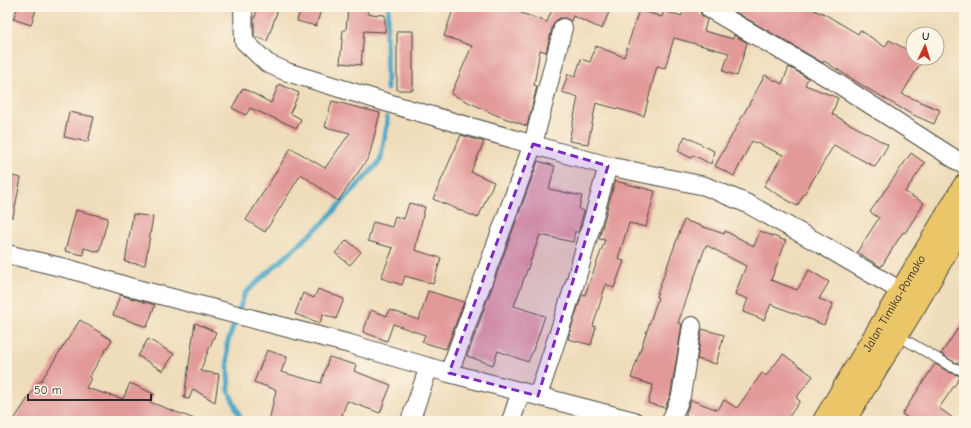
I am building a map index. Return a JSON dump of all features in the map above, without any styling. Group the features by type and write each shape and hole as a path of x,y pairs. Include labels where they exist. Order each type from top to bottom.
{"highway":[{"name":"Jalan Timika-Pomako","path":"824,421 964,186"},
{"name":"Jalan Timika-Pomako","path":"844,421 962,229"}],"street":[{"path":"243,7 244,41 267,62 287,72 408,109 608,166 705,186 748,204 901,291"},
{"path":"710,9 837,83 964,165"},
{"path":"449,373 533,144 563,28"},
{"path":"538,396 576,280 608,166"},
{"path":"7,254 73,270 248,319 350,344 449,373 634,421"},
{"path":"671,421 681,396 692,326"},
{"path":"410,421 429,367"},
{"path":"511,421 521,392"}],"lane":[{"path":"897,335 952,367 964,372"}],"highlighted area":[{"path":"533,144 608,166 538,396 449,373"}],"building":[{"path":"18,7 37,7 31,25 13,19"},
{"path":"258,7 271,7 278,9 267,41 254,36 254,20"},
{"path":"301,7 322,7 316,26 297,21"},
{"path":"348,7 368,7 368,14 385,15 385,32 364,31 361,65 340,63 343,30 346,30"},
{"path":"454,7 524,7 521,13 547,22 553,7 611,7 602,29 573,16 571,21 565,18 560,18 555,21 546,52 540,50 534,85 537,86 527,126 496,115 451,94 472,46 444,36"},
{"path":"684,7 700,8 701,15 707,20 704,31 733,39 734,35 747,43 737,76 723,71 729,53 674,38 665,68 657,66 644,116 596,103 588,144 569,141 578,97 562,92 568,74 575,77 581,59 590,62 596,46 624,57 639,10 662,17 664,11 682,16"},
{"path":"727,7 808,7 820,13 821,12 858,34 860,30 885,47 889,40 905,49 905,66 919,66 902,94 940,110 934,124 911,114 824,61 823,63"},
{"path":"397,31 413,31 413,90 397,90"},
{"path":"789,67 808,78 805,85 838,98 832,114 888,145 875,167 834,145 797,206 764,186 783,155 752,141 734,176 715,166 765,75 782,84"},
{"path":"279,84 299,93 290,113 301,119 297,128 250,108 246,115 232,108 243,88 271,103"},
{"path":"332,101 380,113 369,157 338,201 301,174 265,232 246,220 291,148 325,168 350,133 325,127"},
{"path":"69,112 94,117 88,142 64,137"},
{"path":"461,135 484,142 471,172 494,182 478,218 433,199"},
{"path":"685,136 714,151 711,164 693,155 691,158 678,151"},
{"path":"911,153 925,163 905,192 924,203 905,233 903,232 881,267 857,252 879,218 870,212"},
{"path":"538,161 555,166 549,189 582,196 579,209 584,211 578,233 575,231 573,242 540,235 514,306 545,316 528,362 498,351 493,365 467,356"},
{"path":"7,175 21,178 13,217 7,217"},
{"path":"615,181 655,191 646,227 629,223 618,259 624,261 614,288 606,284 593,326 596,327 591,345 568,339 582,294 585,295 605,240 599,239"},
{"path":"409,203 425,207 415,250 441,258 433,284 405,276 402,285 381,278 393,248 368,241 373,222 392,227 395,216 404,219"},
{"path":"76,210 108,218 99,252 84,248 83,255 65,251"},
{"path":"133,214 153,217 145,265 125,262"},
{"path":"684,220 724,234 725,231 754,246 760,231 786,241 771,280 797,290 809,270 829,282 819,299 833,304 824,325 771,304 764,320 743,312 748,299 735,294 746,266 706,245 678,323 682,324 671,393 665,408 648,403 653,385 631,378 658,298 656,297"},
{"path":"347,240 361,252 350,265 335,253"},
{"path":"318,289 344,299 336,319 323,314 320,323 295,314 303,293 314,298"},
{"path":"428,291 464,302 446,349 422,342 425,335 393,324 387,341 363,332 371,310 387,316 390,310 419,320"},
{"path":"120,295 155,305 147,327 113,315"},
{"path":"964,319 964,365 954,362 941,354"},
{"path":"80,320 112,340 89,377 91,378 86,388 123,399 130,383 154,394 150,402 197,420 13,421 40,380 41,381"},
{"path":"195,323 216,332 200,371 219,374 215,402 193,389 189,399 184,398"},
{"path":"702,329 724,335 716,364 697,359"},
{"path":"148,339 174,354 163,371 138,356"},
{"path":"267,350 287,357 281,372 321,383 329,357 356,365 354,371 391,385 380,413 347,401 340,421 269,421 276,390 254,382"},
{"path":"783,354 813,376 796,398 800,401 786,421 693,421 694,418 685,415 691,400 718,410 724,400 737,408 762,373 766,376"},
{"path":"935,364 949,372 961,376 939,408 957,421 912,421 902,414"}],"waterway":[{"path":"387,89 386,34 389,7"},
{"path":"242,421 229,392 227,344 245,293 324,222 380,161 387,126 387,117"}]}
